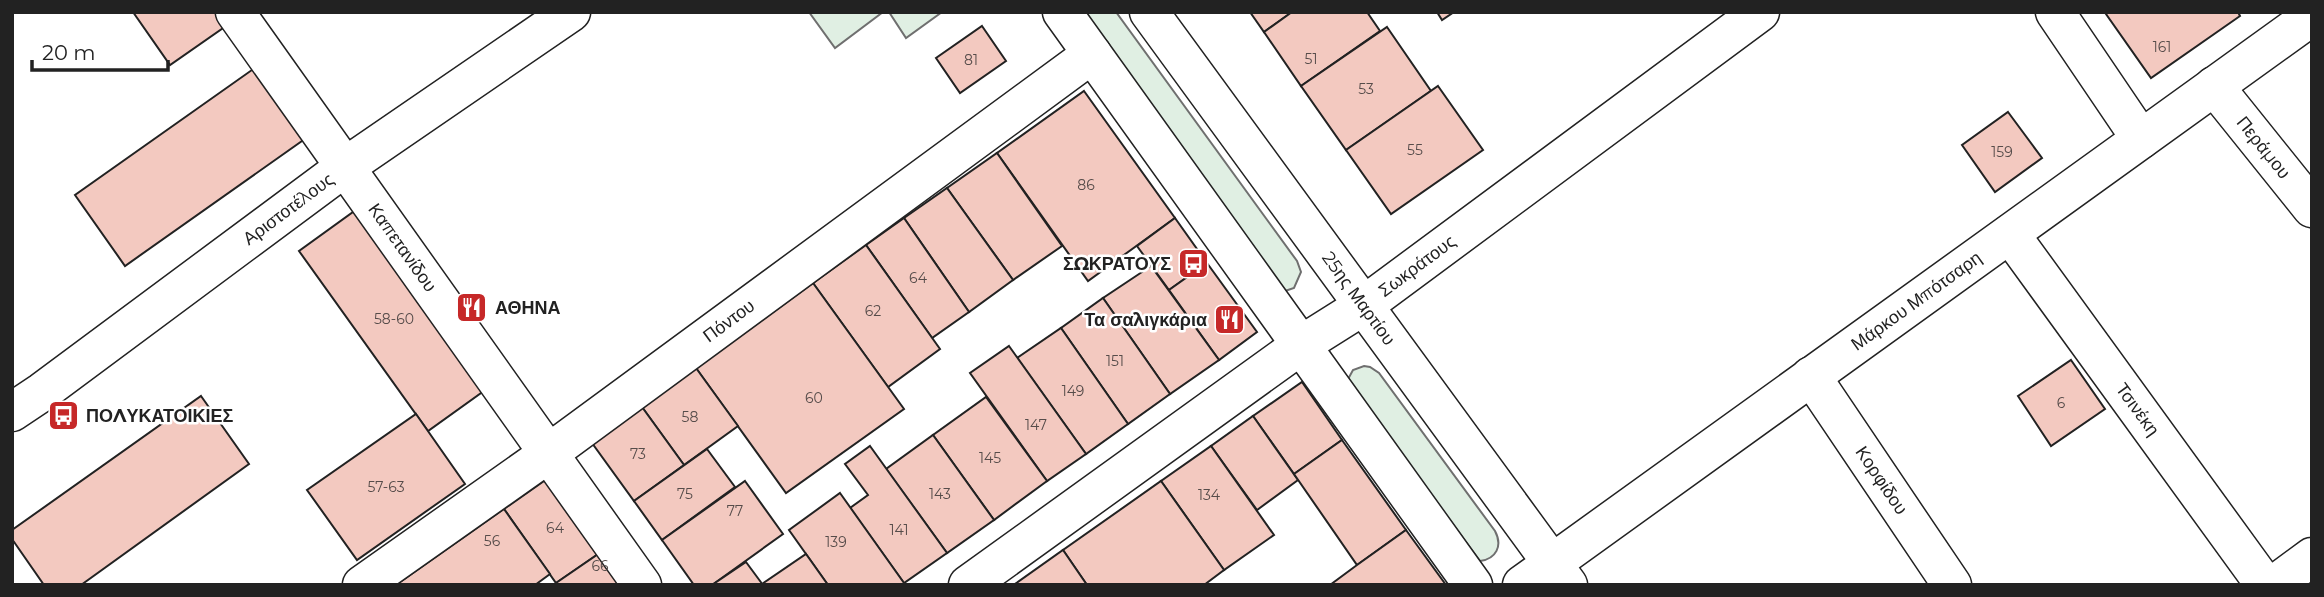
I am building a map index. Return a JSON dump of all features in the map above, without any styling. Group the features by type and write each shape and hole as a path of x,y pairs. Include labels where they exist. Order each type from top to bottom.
{"street":[{"name":"Καπετανίδου","path":"235,12 642,585"},
{"name":"Αριστοτέλους","path":"12,412 345,167 571,12"},
{"path":"1062,12 1473,585"},
{"name":"25ης Μαρτίου","path":"1149,12 1560,573"},
{"name":"Σωκράτους","path":"968,585 1301,345 1363,306 1760,12"},
{"path":"2055,12 2141,139"},
{"name":"Μάρκου Μπότσαρη","path":"1521,585 1560,573 1811,376 2312,16"},
{"name":"Πόντου","path":"362,585 549,453 1092,54"},
{"name":"Περάμου","path":"2214,86 2312,208"},
{"name":"Τσινέκη","path":"2010,234 2265,585"},
{"name":"Κορφίδου","path":"1811,376 1952,585"},
{"path":"2274,585 2312,557"}],"green space":[{"path":"809,12 883,12 835,48"},
{"path":"889,12 942,12 906,38"},
{"path":"1070,12 1116,12 1297,261 1301,272 1294,288 1282,292"},
{"path":"1364,366 1379,373 1495,531 1498,547 1490,558 1480,561 1347,381 1353,370"}],"building":[{"path":"133,12 231,12 236,19 170,65"},
{"path":"1250,12 1292,12 1264,32"},
{"path":"1292,12 1367,12 1380,31 1301,86 1264,32"},
{"path":"1437,12 1454,12 1442,20"},
{"path":"2238,12 2240,16 2151,78 2106,14"},
{"path":"982,26 1006,61 960,93 936,58"},
{"path":"1387,27 1431,91 1346,150 1301,86"},
{"path":"259,65 309,136 125,266 75,195"},
{"path":"1438,86 1483,150 1391,214 1346,150"},
{"path":"1084,91 1175,218 1088,281 997,153"},
{"path":"2008,112 2042,158 1995,192 1962,145"},
{"path":"997,153 1062,246 1013,280 947,188"},
{"path":"947,188 1013,280 969,312 904,218"},
{"path":"360,207 488,388 428,431 299,251"},
{"path":"904,218 969,312 932,338 866,245"},
{"path":"1175,218 1207,263 1169,290 1137,246"},
{"path":"866,245 940,349 888,387 813,283"},
{"path":"1207,263 1257,332 1219,360 1169,290"},
{"path":"1151,266 1219,360 1170,394 1103,298"},
{"path":"813,283 904,409 786,493 696,368"},
{"path":"1103,298 1170,394 1128,424 1061,328"},
{"path":"1061,328 1128,424 1086,454 1017,358"},
{"path":"1009,346 1086,454 1047,481 970,373"},
{"path":"2071,360 2105,409 2051,446 2018,396"},
{"path":"696,368 738,426 684,465 642,407"},
{"path":"1302,382 1342,440 1294,474 1253,416"},
{"path":"201,396 249,464 81,585 44,585 12,539 12,530"},
{"path":"986,397 1047,481 994,520 933,435"},
{"path":"642,407 684,465 634,501 592,443"},
{"path":"416,414 465,484 357,560 307,490"},
{"path":"1253,416 1298,480 1257,510 1211,446"},
{"path":"933,435 994,520 947,553 886,469"},
{"path":"1342,440 1406,530 1357,565 1294,474"},
{"path":"870,446 947,553 904,583 850,508 868,495 845,464"},
{"path":"1211,446 1274,535 1224,570 1161,481"},
{"path":"707,449 735,487 662,540 634,501"},
{"path":"554,474 607,548 556,583 504,509"},
{"path":"745,481 783,534 712,585 694,585 662,540"},
{"path":"1161,481 1224,570 1204,585 1087,585 1063,550"},
{"path":"840,493 903,585 828,585 789,530"},
{"path":"504,509 550,574 535,585 396,585"},
{"path":"1406,530 1446,585 1330,585 1357,565"},
{"path":"607,548 633,585 554,585 556,583"},
{"path":"1063,550 1087,585 1015,584"},
{"path":"806,554 828,585 762,584"},
{"path":"746,562 763,585 712,585"}],"place":[{"name":"ΣΩΚΡΑΤΟΥΣ","path":"1194,264"},
{"name":"ΑΘΗΝΑ","path":"472,308"},
{"name":"Τα σαλιγκάρια","path":"1230,320"},
{"name":"ΠΟΛΥΚΑΤΟΙΚΙΕΣ","path":"63,416"}]}
